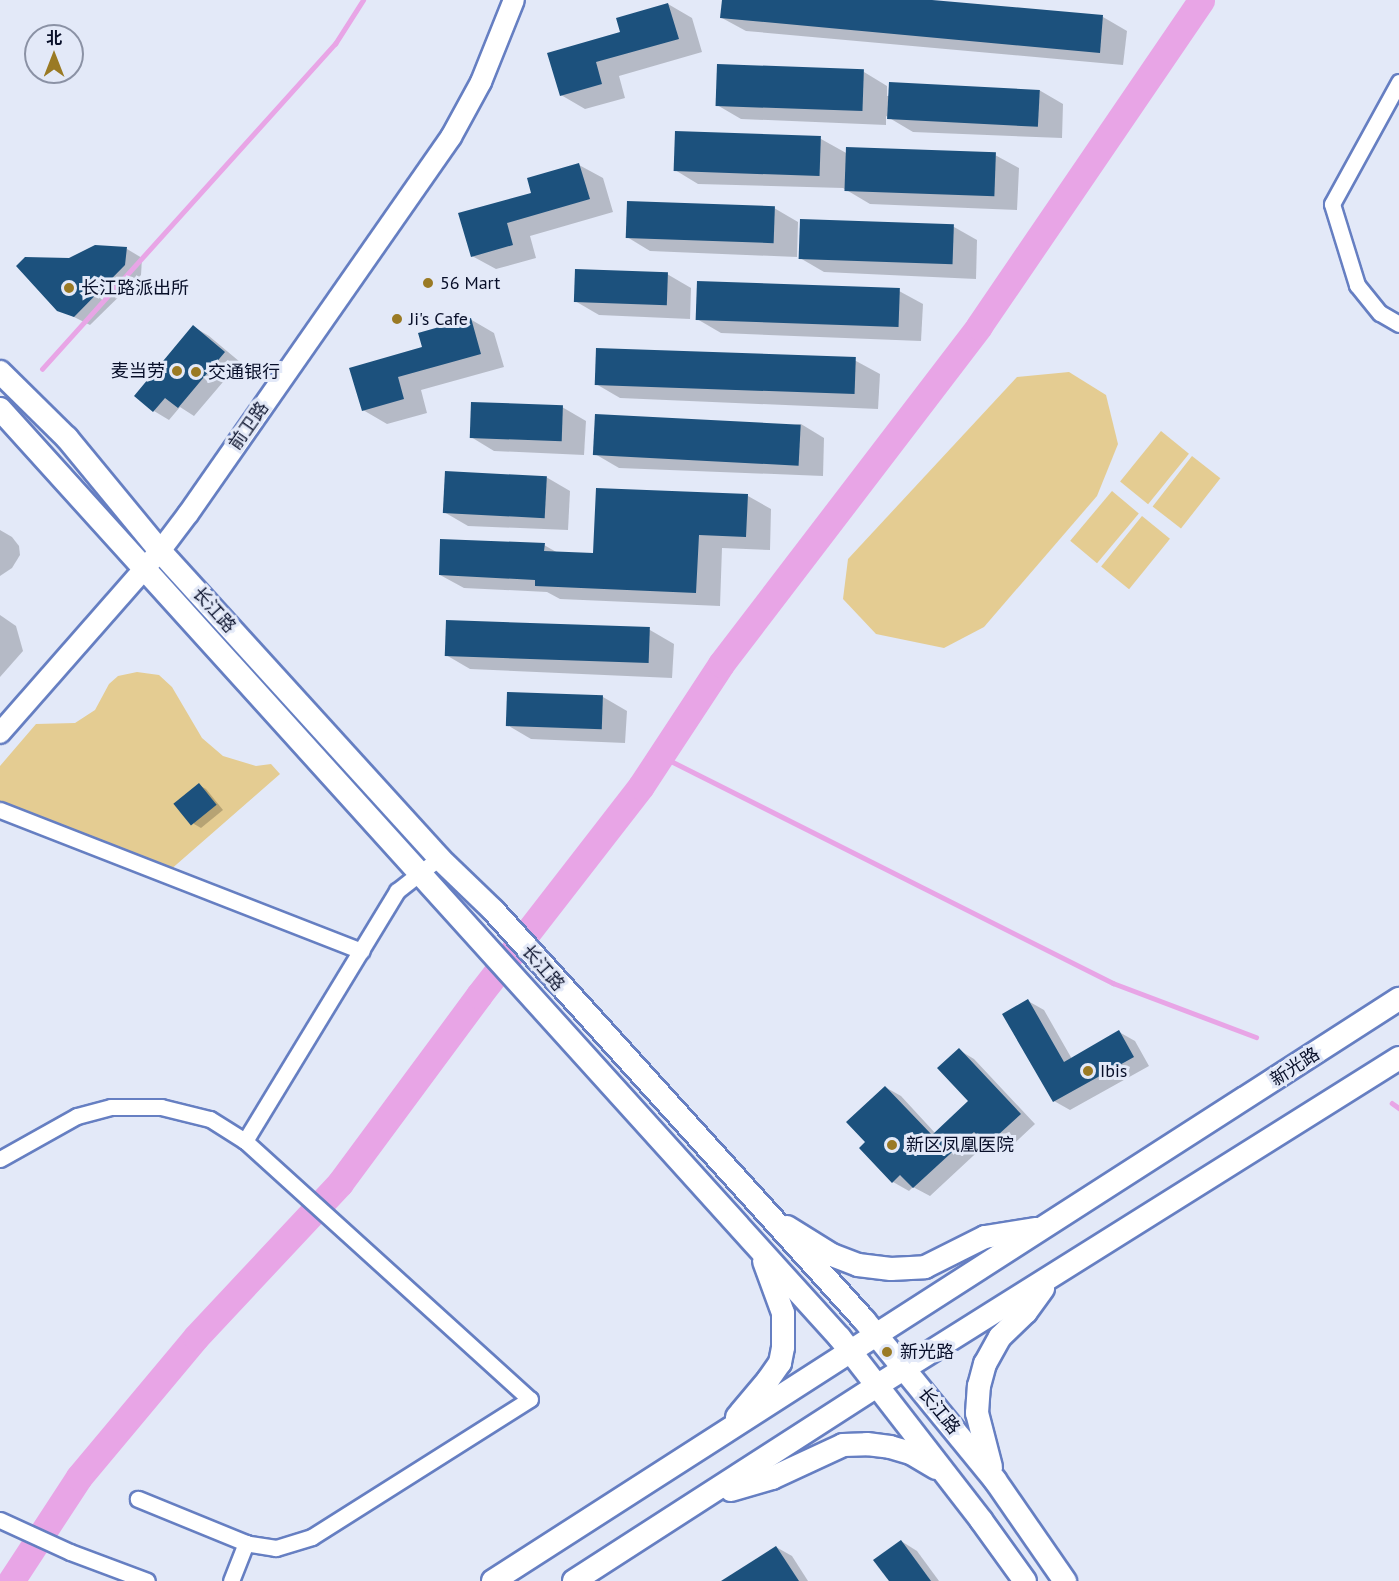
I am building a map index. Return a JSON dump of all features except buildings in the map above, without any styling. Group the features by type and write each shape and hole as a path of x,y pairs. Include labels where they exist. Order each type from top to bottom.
{"main road":[{"name":"长江路","path":"0,372 66,438 160,551 439,858 493,910 876,1335 995,1480 1065,1581"},
{"name":"长江路","path":"0,409 851,1351 1025,1581"},
{"name":"新光路","path":"493,1581 1399,999"},
{"path":"574,1581 878,1385 1399,1058"},
{"path":"770,1218 807,1237 832,1255 858,1265 891,1269 926,1267 985,1237 1043,1228"},
{"path":"723,1433 768,1380 780,1362 783,1347 783,1313 766,1266 752,1239"},
{"path":"995,1480 982,1440 977,1413 979,1386 985,1364 1000,1337 1026,1312 1051,1278"},
{"path":"704,1498 772,1478 843,1445 867,1444 890,1447 911,1453 946,1474"}],"street":[{"name":"前卫路","path":"0,733 160,551 450,137 481,82 514,0"},
{"path":"1399,82 1332,204 1357,285 1380,313 1399,324"},
{"path":"0,810 361,951"},
{"path":"245,1141 398,891 439,858"},
{"path":"0,1159 77,1116 111,1107 161,1107 210,1119 245,1141 530,1399 312,1537 276,1548 246,1543 138,1499"},
{"path":"0,1520 70,1552 147,1581"},
{"path":"231,1581 246,1543"}],"shaded area":[{"path":"1069,372 1106,395 1118,444 1097,496 984,627 944,648 876,634 843,599 848,559 1017,377"},
{"path":"1161,431 1189,454 1148,504 1120,482"},
{"path":"1192,456 1220,478 1181,529 1153,506"},
{"path":"1112,491 1139,513 1097,563 1070,541"},
{"path":"1142,516 1170,539 1129,589 1101,567"},
{"path":"137,672 159,675 172,687 202,738 223,756 256,766 271,764 280,774 169,871 0,801 0,766 36,724 75,723 95,710 109,684 118,676"}],"waterway":[{"path":"42,369 335,44 363,0"},
{"path":"11,1581 79,1477 196,1337 340,1183 479,995 641,786 721,664 979,326 1201,0"},
{"path":"661,756 1113,983 1256,1037"},
{"path":"1392,1103 1399,1108"}],"place":[{"name":"56 Mart","path":"428,283"},
{"name":"长江路派出所","path":"69,288"},
{"name":"Ji's Cafe","path":"397,319"},
{"name":"麦当劳","path":"177,371"},
{"name":"交通银行","path":"196,372"},
{"name":"Ibis","path":"1088,1071"},
{"name":"新区凤凰医院","path":"892,1145"},
{"name":"新光路","path":"887,1352"}]}
